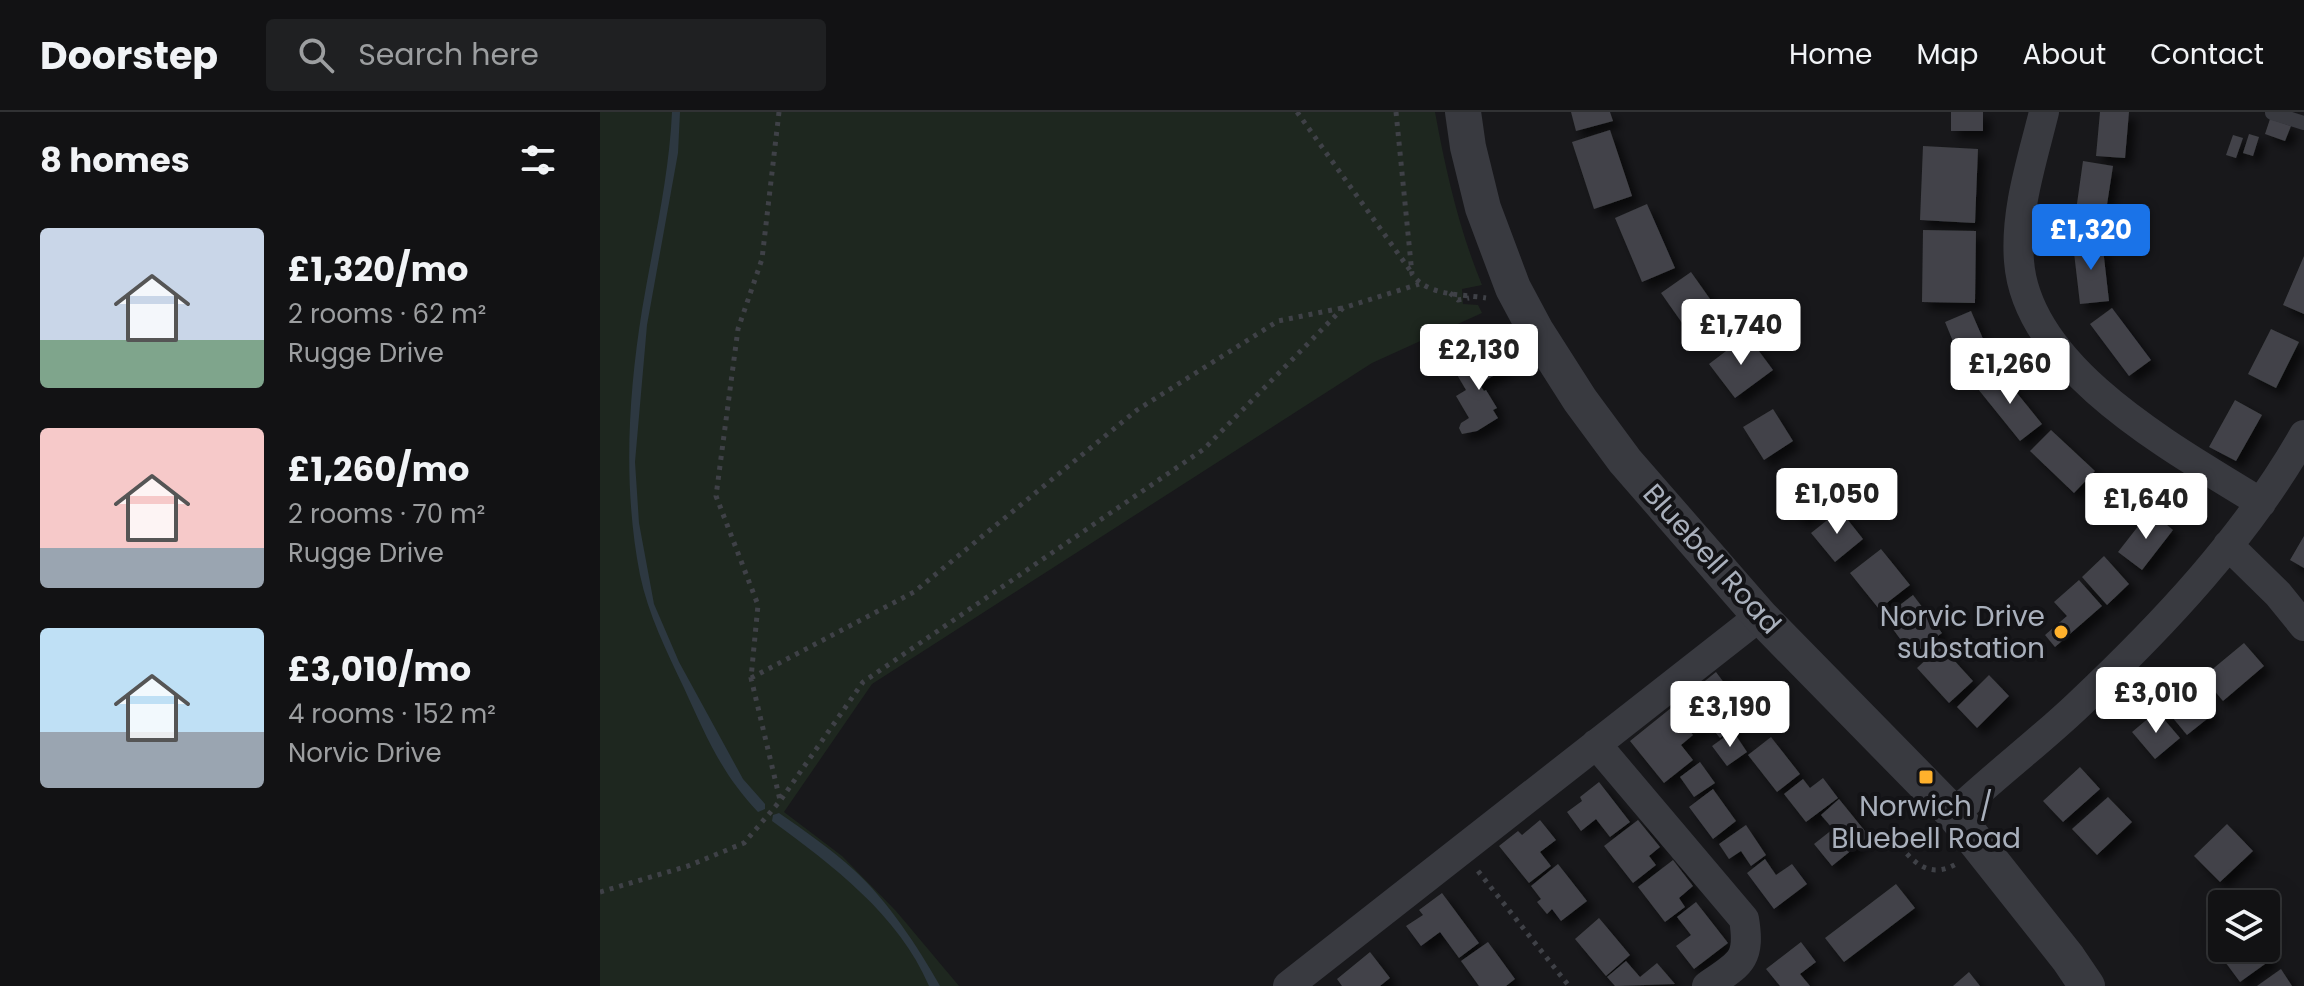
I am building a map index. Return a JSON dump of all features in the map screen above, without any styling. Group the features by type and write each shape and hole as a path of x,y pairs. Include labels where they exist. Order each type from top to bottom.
{"street":[{"name":"Bluebell Road","path":"1463,112 1483,208 1513,288 1580,400 1625,461 1760,616 1954,814 2087,986"},
{"path":"2044,112 2020,214 2023,287 2036,316 2055,348 2097,392 2180,452 2261,503"},
{"path":"1954,814 2076,707 2154,632 2261,503 2304,435"},
{"path":"2228,545 2278,594 2304,626"},
{"path":"1288,986 1760,616"},
{"path":"1596,744 1744,919 1748,943 1738,965 1707,986"}],"lane":[{"path":"2272,113 2304,123"}],"path":[{"path":"779,112 762,259 738,329 716,496 758,605 751,678 780,801"},
{"path":"1297,112 1419,284"},
{"path":"1396,112 1412,274"},
{"path":"751,678 914,592 1137,410 1278,321 1343,308 1419,284 1474,296"},
{"path":"600,892 688,866 744,843 780,801 863,682 1204,449 1343,308"},
{"path":"1891,843 1899,845 1915,865 1931,869 1950,867 1966,858"},
{"path":"1477,870 1569,986"}],"shaded area":[{"path":"600,112 1435,112 1454,200 1482,285 1462,289 1463,304 1478,305 1482,313 1372,363 872,684 784,812 842,856 896,911 959,986 600,986"},
{"path":"672,112 680,112 678,153 647,325 635,462 639,523 654,604 679,662 743,779 765,804 765,809 758,812 715,753 671,661 648,604 635,542 629,476 633,376 664,187"},
{"path":"779,813 867,882 902,925 940,986 929,986 900,936 862,893 772,821 773,815"}],"building":[{"path":"1571,112 1610,112 1613,121 1576,131"},
{"path":"1951,112 1983,112 1983,131 1951,131"},
{"path":"2100,112 2129,112 2125,158 2096,156"},
{"path":"2270,119 2291,126 2285,141 2265,134"},
{"path":"1610,130 1632,196 1594,209 1572,142"},
{"path":"2249,134 2259,137 2253,156 2243,153"},
{"path":"2233,135 2243,138 2236,158 2226,155"},
{"path":"1923,146 1978,149 1975,223 1920,220"},
{"path":"2083,161 2113,166 2103,230 2074,225"},
{"path":"1647,204 1675,268 1642,282 1615,218"},
{"path":"1923,230 1976,231 1975,303 1922,302"},
{"path":"2102,240 2109,301 2080,304 2073,244"},
{"path":"2304,256 2304,314 2283,305"},
{"path":"1691,272 1722,316 1692,337 1661,293"},
{"path":"2112,308 2151,360 2129,376 2090,324"},
{"path":"1971,311 1996,369 1969,380 1945,322"},
{"path":"2271,329 2299,342 2276,388 2248,374"},
{"path":"1747,335 1773,370 1735,398 1709,364"},
{"path":"1496,349 1507,368 1479,384 1497,408 1493,410 1498,418 1477,431 1462,434 1459,428 1461,423 1469,418 1456,396 1466,390 1456,373"},
{"path":"2000,372 2042,424 2020,441 1978,389"},
{"path":"2235,400 2262,415 2236,461 2209,447"},
{"path":"1773,409 1793,441 1764,460 1743,427"},
{"path":"2051,430 2095,471 2074,493 2030,451"},
{"path":"1811,468 1832,496 1801,520 1779,491"},
{"path":"1840,510 1863,539 1835,562 1811,533"},
{"path":"2150,511 2173,530 2142,570 2118,552"},
{"path":"2304,536 2304,568 2290,560"},
{"path":"1881,549 1910,585 1879,609 1850,573"},
{"path":"2104,556 2129,584 2107,605 2082,577"},
{"path":"2079,580 2102,606 2055,647 2045,635 2067,616 2054,602"},
{"path":"1913,595 1942,633 1912,655 1884,617"},
{"path":"2244,643 2264,666 2223,701 2203,677"},
{"path":"1941,646 1973,681 1949,703 1917,668"},
{"path":"1716,672 1748,715 1720,738 1708,723 1695,733 1674,706"},
{"path":"1989,675 2009,696 1977,728 1957,707"},
{"path":"2187,686 2212,715 2187,735 2163,706"},
{"path":"1671,708 1693,735 1681,745 1693,760 1664,783 1630,741"},
{"path":"2157,711 2180,738 2155,759 2132,732"},
{"path":"1733,731 1747,752 1727,766 1712,746"},
{"path":"1771,737 1800,774 1777,792 1748,755"},
{"path":"1700,762 1715,783 1694,797 1680,777"},
{"path":"2080,767 2100,789 2063,822 2043,801"},
{"path":"1823,778 1838,798 1806,822 1784,794 1803,779 1810,788"},
{"path":"1599,782 1630,822 1610,837 1596,819 1581,831 1567,812"},
{"path":"1713,789 1736,821 1713,839 1689,807"},
{"path":"2108,797 2132,822 2097,855 2072,829"},
{"path":"1839,799 1869,836 1832,866 1814,844 1833,829 1821,815"},
{"path":"1540,820 1556,840 1540,852 1551,866 1529,883 1499,846 1518,831 1522,835"},
{"path":"1638,820 1660,847 1649,856 1656,865 1633,883 1604,846"},
{"path":"2227,824 2253,851 2220,882 2194,856"},
{"path":"1746,825 1766,855 1751,866 1741,851 1729,859 1719,844"},
{"path":"1765,859 1776,875 1792,864 1807,884 1774,909 1747,873"},
{"path":"1673,860 1693,886 1679,898 1685,907 1665,922 1638,887"},
{"path":"1558,864 1587,901 1561,921 1552,909 1547,914 1537,902 1541,899 1531,886"},
{"path":"1896,884 1915,908 1844,962 1825,938"},
{"path":"1442,893 1479,943 1459,958 1440,932 1421,946 1406,926 1423,915 1419,910"},
{"path":"1696,902 1728,943 1694,969 1676,946 1691,935 1677,917"},
{"path":"1599,918 1630,955 1606,976 1575,939"},
{"path":"1488,942 1515,979 1506,986 1479,986 1461,961"},
{"path":"1801,942 1816,962 1800,974 1810,986 1780,986 1766,969"},
{"path":"1370,952 1390,978 1380,986 1342,986 1337,979"},
{"path":"1626,961 1640,977 1657,963 1675,984 1615,986 1607,977"},
{"path":"2225,962 2268,962 2240,982"},
{"path":"2281,969 2292,986 2257,986"},
{"path":"1969,972 1980,986 1953,986"}],"place":[{"name":"Norvic Drive substation","path":"2061,632"},
{"name":"Norwich / Bluebell Road","path":"1926,777"}]}
